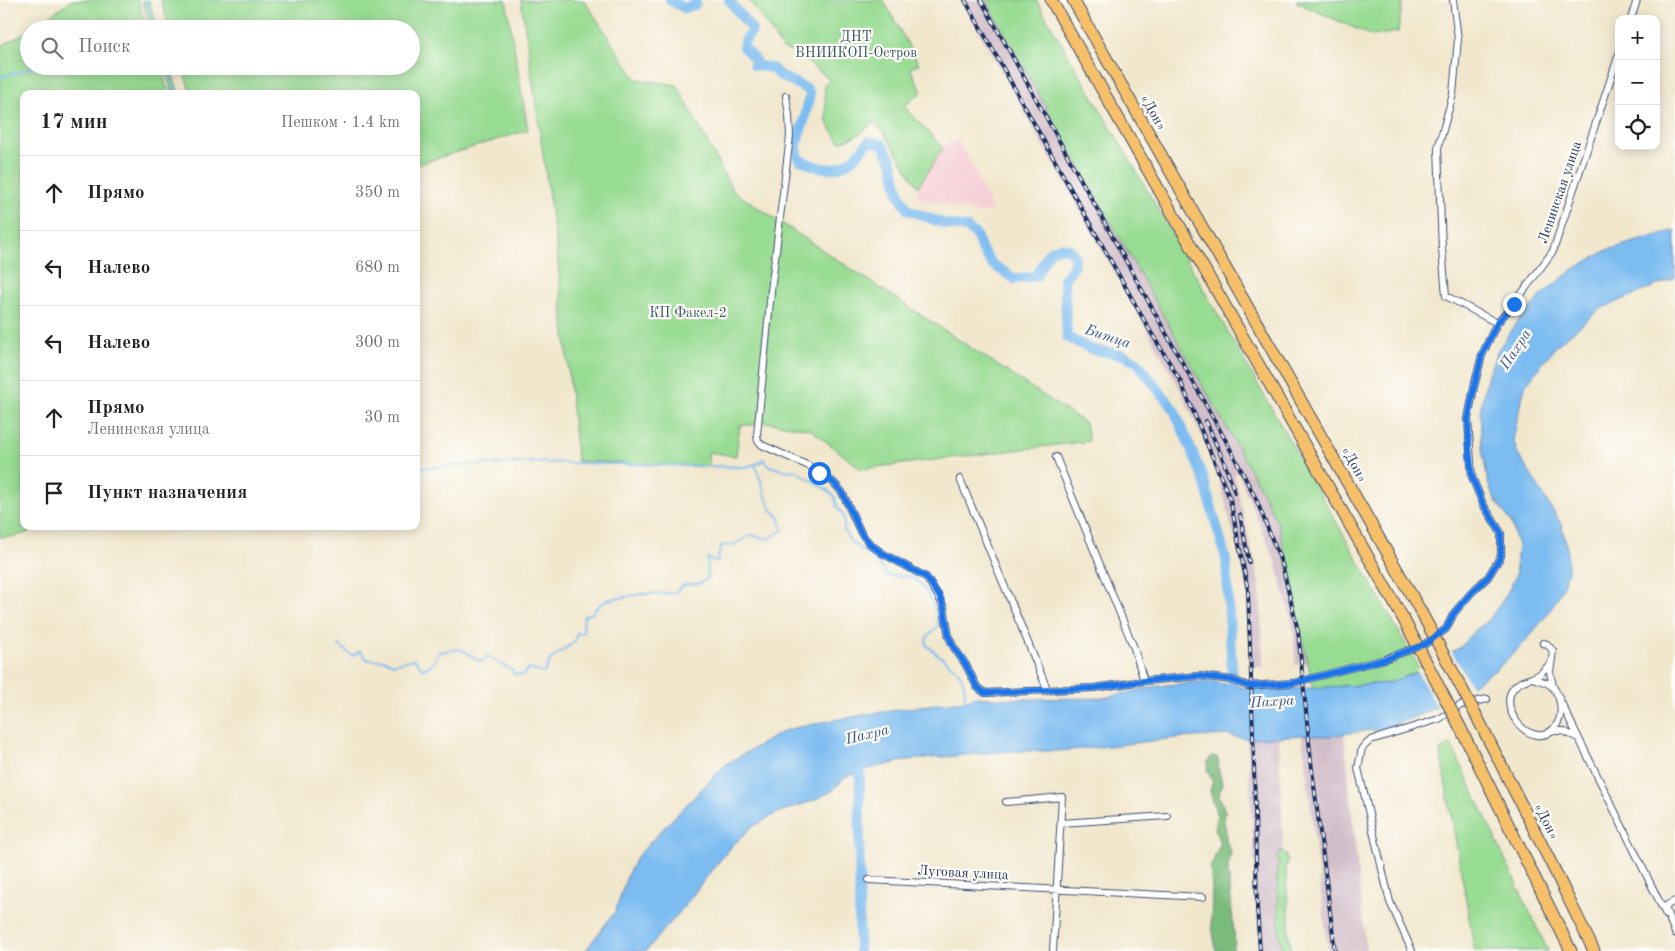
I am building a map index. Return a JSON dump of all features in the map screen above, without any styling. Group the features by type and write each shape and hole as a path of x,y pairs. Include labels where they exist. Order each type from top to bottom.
{"highway":[{"path":"1051,0 1404,620 1459,725 1571,951"},
{"name":"«Дон»","path":"1073,0 1420,612 1476,715 1594,951"}],"street":[{"path":"1453,0 1458,39 1453,94 1438,148 1446,296 1497,323"},
{"path":"1632,15 1637,0"},
{"name":"Ленинская улица","path":"786,96 790,136 771,291 758,440 762,445 809,466 833,482 842,492 861,533 870,544 882,553 926,577 940,597 949,637 953,646 966,665 977,687 985,693 1094,688 1199,676 1232,680 1248,686 1293,683 1386,659 1425,644 1446,629 1454,613 1488,577 1501,556 1501,533 1483,504 1472,477 1468,426 1474,387 1482,355 1497,323 1514,304 1552,251 1617,60"},
{"path":"1056,457 1134,648 1144,681"},
{"path":"960,479 1048,691"},
{"path":"1542,643 1547,644 1553,651 1551,664 1552,686 1675,933"},
{"path":"1532,678 1548,683 1559,698 1561,709 1559,722 1552,730 1542,735 1536,735 1524,730 1512,717 1510,703 1512,691 1521,682 1540,674 1551,664"},
{"path":"1412,951 1390,902 1378,856 1371,818 1361,786 1358,768 1362,748 1371,740 1439,719 1461,705 1487,699"},
{"path":"1552,730 1563,730 1578,738"},
{"path":"1006,802 1062,797 1053,951"},
{"path":"1061,823 1167,816"},
{"name":"Луговая улица","path":"869,880 1204,897"},
{"path":"1666,915 1668,905 1675,901"}],"shaded area":[{"path":"961,0 986,0 1262,491 1279,526 1308,663 1295,665 1294,631 1277,566 1238,473 1234,474 1260,588 1263,667 1252,667 1248,593 1215,464 1179,387"},
{"path":"959,140 993,211 977,213 917,197 918,187 943,148 946,144"},
{"path":"1344,734 1366,951 1328,951 1302,735 1329,736"},
{"path":"1279,737 1287,951 1260,951 1247,739"}],"green space":[{"path":"72,0 138,0 144,20 44,20"},
{"path":"142,0 149,0 155,20 148,20"},
{"path":"161,0 506,0 528,130 420,164 420,90 190,90 185,75 420,75 420,20 167,20"},
{"name":"КП Факел-2","path":"521,0 584,0 636,79 677,85 733,191 1085,423 1089,441 861,469 810,429 759,421 755,425 740,425 736,456 708,452 709,467 577,461 557,252"},
{"name":"ДНТ ВНИИКОП-Остров","path":"749,0 883,0 919,64 910,68 922,92 904,106 943,148 918,187 883,131 873,123 858,135 840,142 827,123 824,84 829,79 796,53 783,49"},
{"path":"986,0 1036,0 1138,174 1421,671 1388,683 1313,688 1279,526 1262,491"},
{"path":"1296,0 1403,0 1398,32 1372,36 1298,3"},
{"path":"20,35 20,75 163,75 168,90 20,90 20,530 30,530 24,534 0,537 0,47"},
{"path":"166,75 173,75 178,90 172,90"},
{"path":"1451,744 1548,951 1475,951 1440,751"},
{"path":"1212,756 1217,757 1219,764 1222,783 1219,795 1225,811 1226,841 1231,851 1228,869 1235,943 1232,951 1216,951 1211,920 1212,890 1210,868 1220,844 1215,829 1217,817 1210,790 1213,781 1207,770 1208,761"},
{"path":"1281,850 1288,862 1286,869 1291,944 1289,947 1293,951 1283,951 1279,935 1277,868 1279,865 1277,857"}],"water":[{"name":"Пахра","path":"1675,230 1675,278 1600,309 1556,346 1525,386 1513,439 1518,454 1561,524 1567,548 1568,571 1562,589 1550,611 1524,643 1497,669 1465,689 1455,698 1386,728 1329,736 1302,735 1247,739 1228,735 1176,738 1058,751 1011,751 908,760 864,770 844,778 832,791 815,800 777,813 752,827 732,846 646,951 585,951 615,912 627,876 636,858 654,838 726,764 786,730 833,720 965,701 975,697 1019,699 1103,698 1157,686 1208,681 1253,689 1313,688 1388,683 1421,671 1462,646 1469,636 1489,619 1504,599 1515,578 1518,546 1511,522 1496,501 1488,483 1482,448 1480,411 1487,378 1497,351 1518,321 1543,294 1572,270 1607,250"}],"pier":[{"path":"1451,650 1472,687 1456,700 1438,709 1416,670"}],"waterway":[{"path":"145,0 153,20"},
{"name":"Битца","path":"670,0 684,8 695,5 696,0"},
{"name":"Битца","path":"729,0 752,30 745,40 743,47 755,59 754,65 772,68 779,75 807,89 810,94 798,140 797,149 800,160 820,167 837,168 855,157 869,141 882,144 892,161 899,194 908,210 945,224 967,228 976,235 982,250 992,264 1015,279 1036,276 1049,252 1060,247 1069,249 1075,256 1073,267 1064,279 1067,337 1093,350 1124,355 1137,362 1174,410 1203,477 1226,559 1233,689"},
{"path":"0,77 20,72"},
{"path":"170,75 175,90"},
{"path":"420,468 533,462 746,467 761,462 763,459 770,466 782,470 796,471 826,489 835,497 837,507 844,517 844,530 850,541 874,559 887,575 910,577 916,580 926,591 936,613 938,626 927,637 926,644 958,671 964,685 965,703"},
{"path":"339,645 352,656 360,651 368,660 385,660 393,664 414,659 423,669 433,664 439,652 461,649 481,662 488,656 513,671 513,674 523,675 528,669 544,673 550,660 575,641 577,633 583,633 584,616 592,613 607,600 643,594 675,593 683,585 701,583 708,578 707,558 717,562 721,546 733,545 751,535 769,539 783,530 779,517 770,508 755,464"},
{"path":"859,951 860,760"}],"railway":[{"path":"965,0 1149,329 1180,380 1230,499 1248,590 1257,908 1260,951"},
{"path":"981,0 1227,443 1256,499 1282,564 1298,631 1311,761 1335,951"},
{"path":"1206,421 1235,493"},
{"path":"1240,515 1249,562"}],"route":[{"path":"819,473 833,482 842,492 861,533 870,544 882,553 926,577 940,597 946,614 949,637 953,646 966,665 977,687 985,693 1094,688 1199,676 1218,677 1248,686 1293,683 1386,659 1425,644 1446,629 1454,613 1488,577 1501,556 1501,533 1476,491 1472,477 1468,419 1482,355 1497,323 1514,304"}]}
